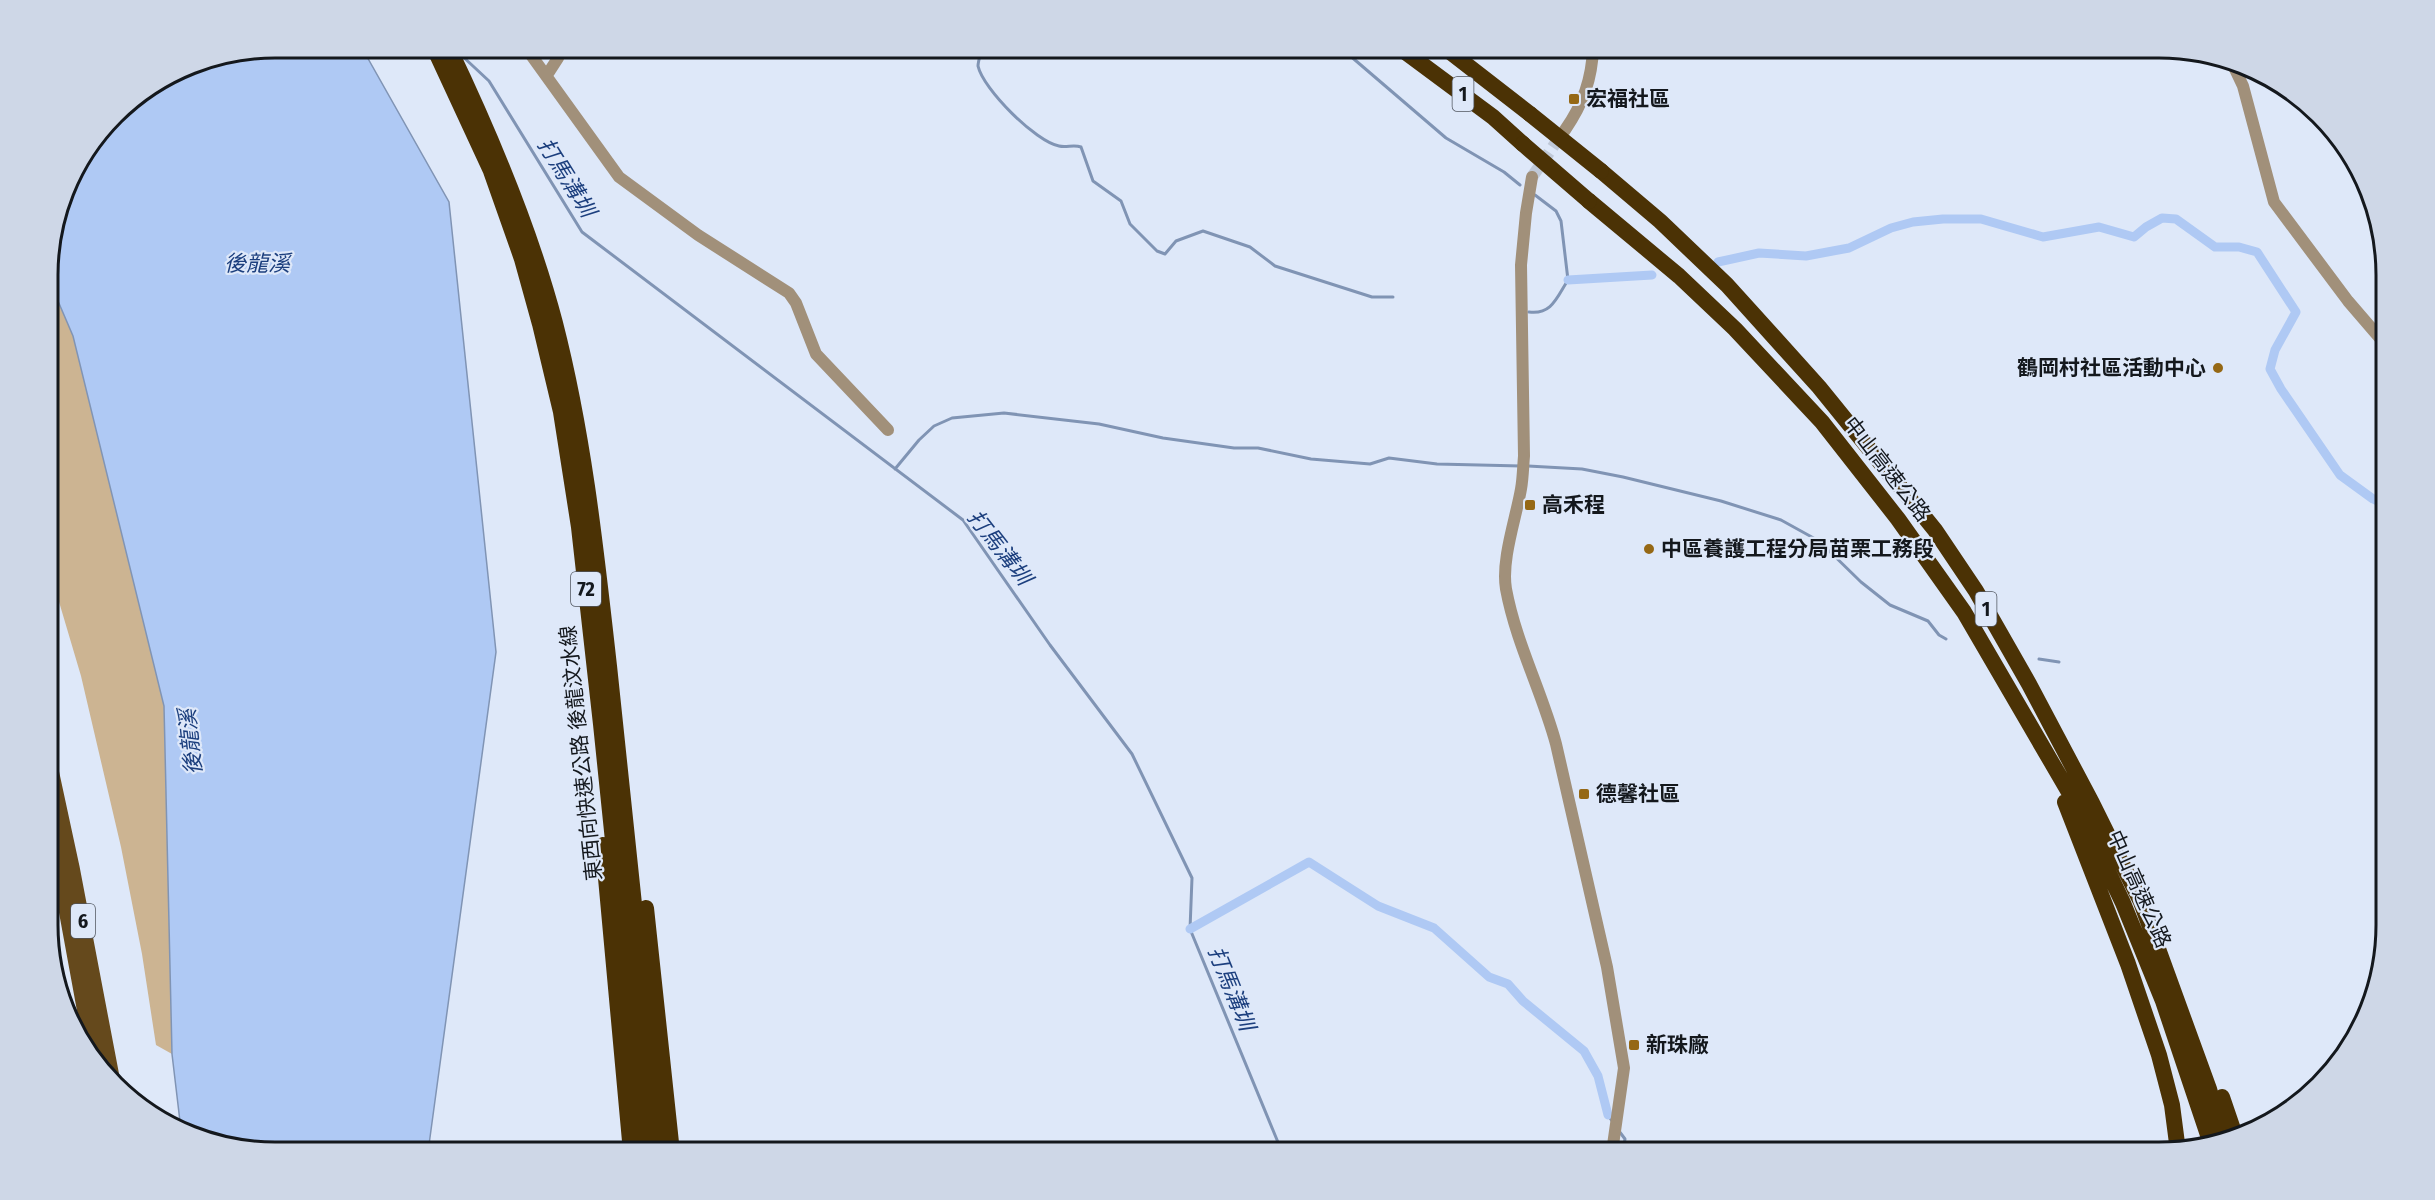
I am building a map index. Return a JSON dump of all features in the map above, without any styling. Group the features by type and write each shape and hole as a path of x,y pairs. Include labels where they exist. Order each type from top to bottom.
{"highway":[{"name":"東西向快速公路 後龍汶水線","path":"439,58 491,171 522,259 561,412 579,527 644,1142"},
{"name":"東西向快速公路 後龍汶水線","path":"454,58 472,97 536,258 555,323 585,462 619,753 658,1142"},
{"name":"中山高速公路","path":"1413,58 1493,117 1679,276 1735,329 1822,422 1898,519 1950,593 2077,806 2123,903 2163,1001 2208,1136"},
{"name":"中山高速公路","path":"1458,58 1601,171 1660,221 1727,285 1819,387 1935,530 1976,591 2029,684 2141,902 2193,1041 2221,1133"},
{"path":"601,724 598,762 605,886 630,1142"},
{"path":"619,753 630,789 655,981 671,1142"},
{"path":"2051,765 2084,856 2128,964 2159,1055 2172,1105 2177,1141"},
{"path":"2193,1041 2224,1102 2233,1129"}],"main road":[{"name":"6","path":"58,802 110,1065"},
{"name":"6","path":"58,869 89,1035"}],"street":[{"path":"534,58 619,177 698,235 789,293 796,303 816,354 888,430"},
{"path":"547,75 558,58"},
{"path":"1565,130 1586,93 1593,58"},
{"path":"2237,73 2243,86 2274,202 2348,301 2376,334"},
{"path":"1532,177 1521,265 1522,485 1507,562 1506,588 1523,649 1556,744 1606,967 1624,1068 1614,1142"}],"shaded area":[{"path":"58,296 73,336 164,706 172,1054 156,1045 142,954 121,847 81,676 58,598"}],"water":[{"name":"後龍溪","path":"275,58 368,58 449,202 496,652 429,1142 247,1140 205,1130 180,1119 172,1054 164,706 73,336 58,301 60,247 66,219 75,192 95,155 112,132 132,112 179,81 219,66 247,60"}],"waterway":[{"name":"打馬溝圳","path":"464,58 489,81 582,232 963,520 1050,645 1132,754 1192,878 1190,929 1278,1142"},
{"path":"980,58 978,66 990,88 1025,125 1049,142 1062,146 1081,147 1093,181 1121,201 1130,224 1157,251 1165,254 1176,241 1203,231 1250,247 1275,266 1372,297 1393,297"},
{"path":"1353,58 1446,138 1504,172 1520,185"},
{"path":"1529,312 1549,308 1568,280 1561,221 1556,211 1535,195"},
{"path":"1718,262 1759,253 1806,256 1849,248 1891,228 1913,222 1943,219 1981,219 2043,237 2099,227 2134,237 2162,218 2176,219 2215,247 2239,247 2257,252 2296,312 2275,350 2270,369 2281,389 2340,475 2376,500"},
{"path":"1568,280 1652,275"},
{"path":"895,469 934,426 952,418 1004,413 1099,424 1163,438 1234,448 1258,448 1311,459 1370,464 1389,458 1437,464 1521,466"},
{"path":"1528,466 1582,469 1623,477 1721,501 1781,520 1819,541 1861,582 1890,605 1928,621 1939,635 1946,639"},
{"path":"2039,659 2059,662"},
{"path":"1190,929 1309,862 1378,906 1434,928 1489,977 1508,984 1523,1001 1584,1051 1598,1076 1608,1115"},
{"path":"1608,1115 1612,1121"},
{"path":"1619,1131 1625,1142"}],"tunnel":[{"path":"1532,177 1564,131"}],"place":[{"name":"宏福社區","path":"1574,99"},
{"name":"鶴岡村社區活動中心","path":"2218,368"},
{"name":"高禾程","path":"1530,505"},
{"name":"中區養護工程分局苗栗工務段","path":"1649,549"},
{"name":"德馨社區","path":"1584,794"},
{"name":"新珠廠","path":"1634,1045"}]}
